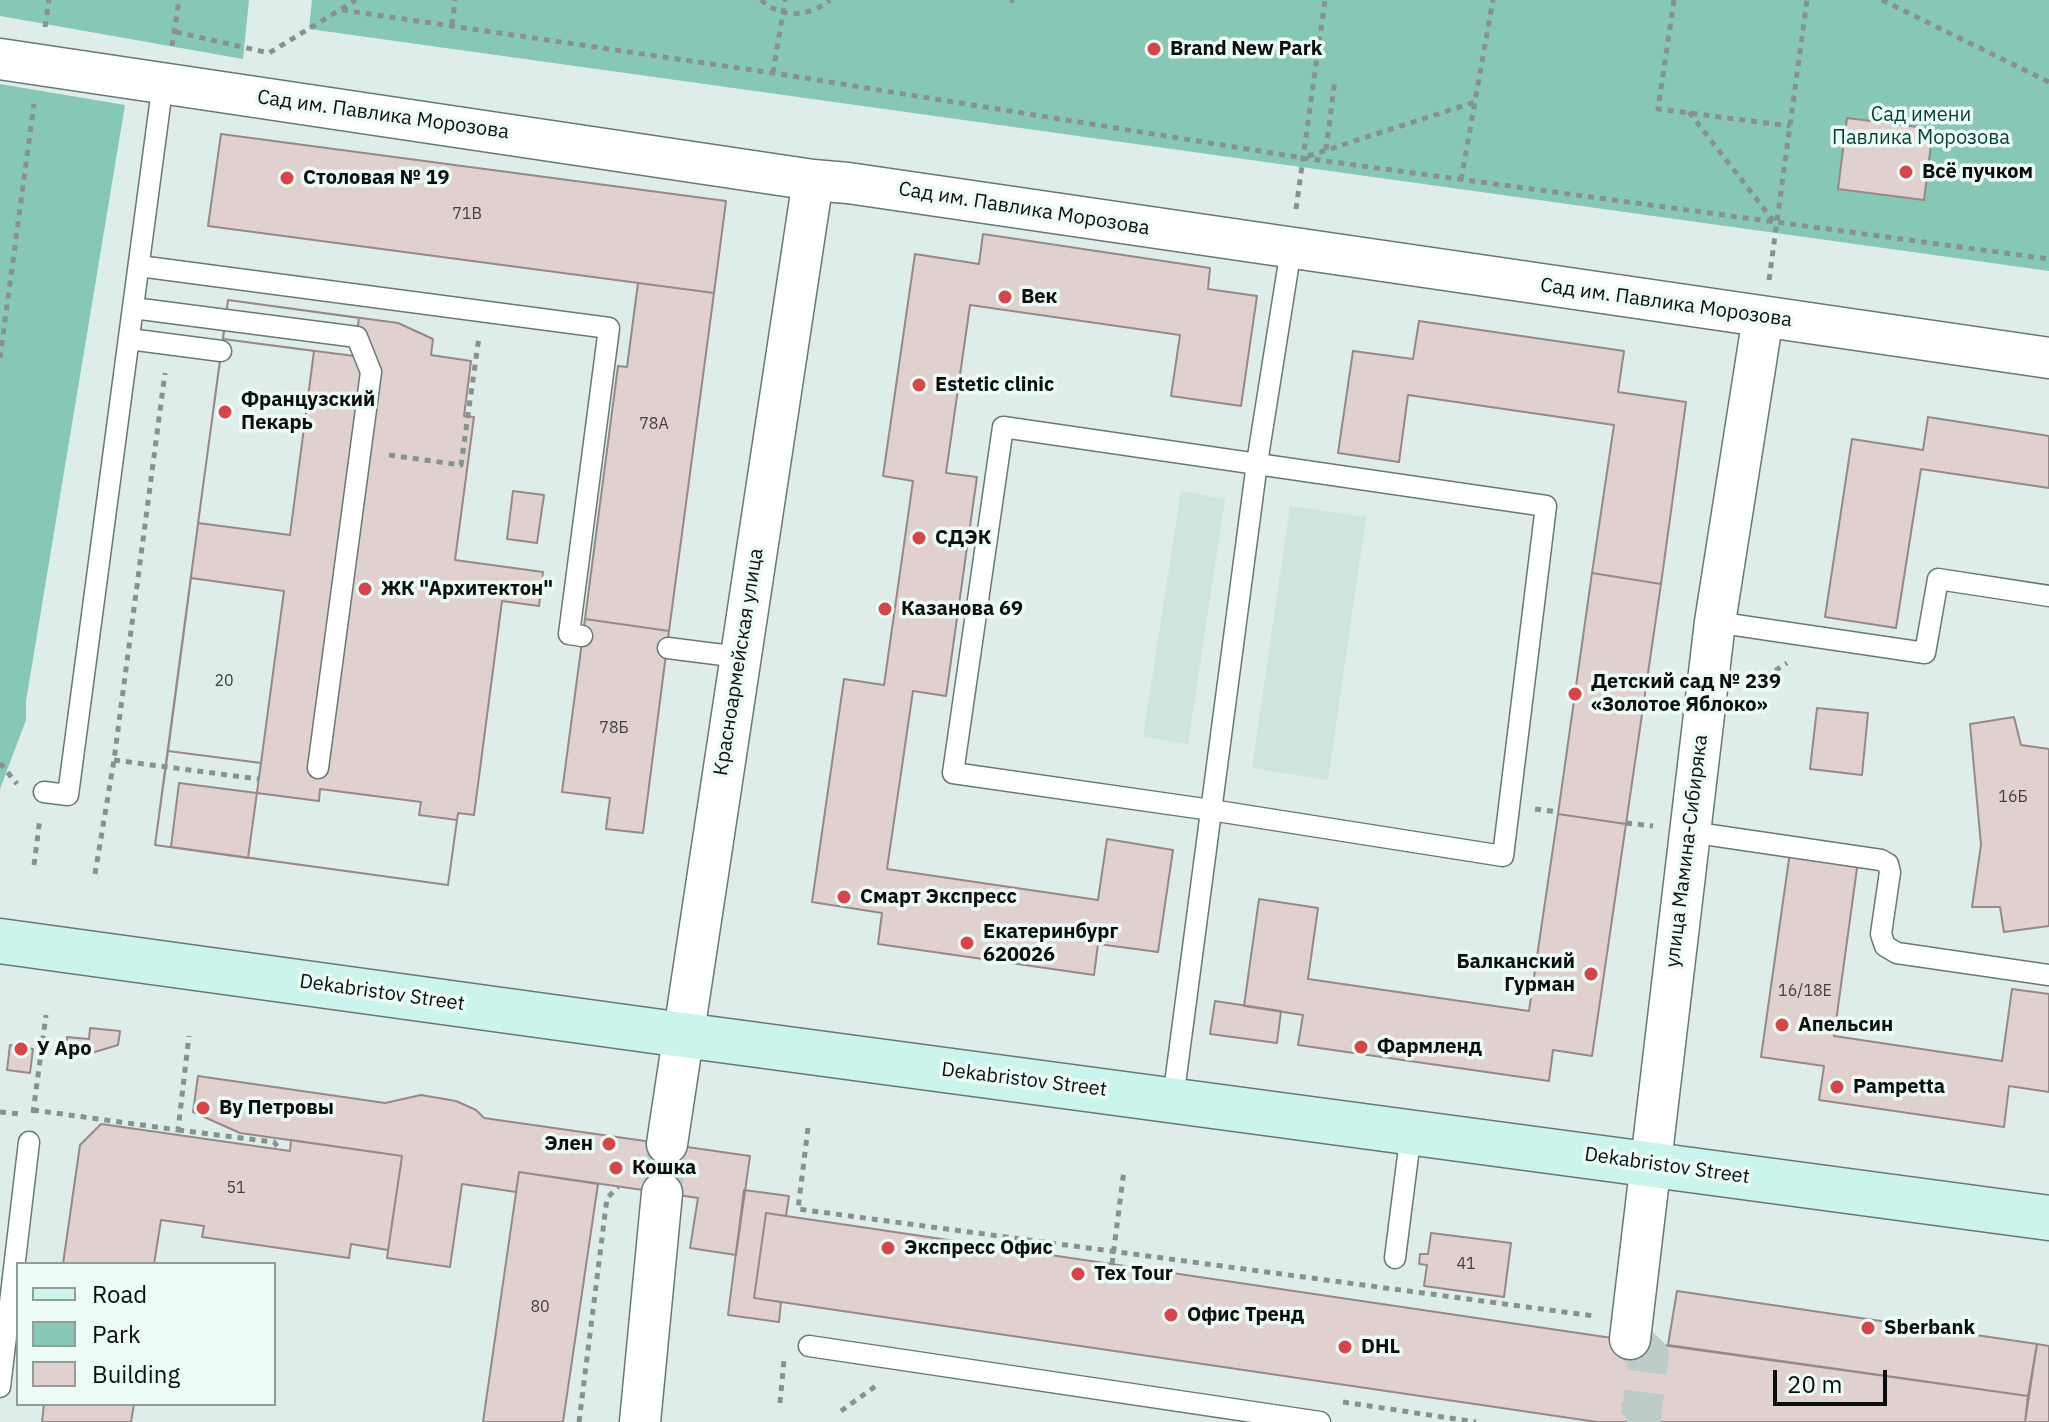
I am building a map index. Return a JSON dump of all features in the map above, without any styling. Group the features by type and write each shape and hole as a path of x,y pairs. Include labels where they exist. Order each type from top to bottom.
{"main road":[{"name":"Dekabristov Street","path":"0,941 2049,1218"}],"street":[{"name":"Сад им. Павлика Морозова","path":"0,59 2049,358"},
{"name":"Красноармейская улица","path":"667,1144 813,180"},
{"name":"улица Мамина-Сибиряка","path":"1615,1328 1650,1164 1715,622 1763,317"},
{"path":"640,1422 662,1193"}],"lane":[{"path":"44,792 68,795 163,82"},
{"path":"1173,1099 1257,463 1291,249"},
{"path":"139,266 609,328 569,634 582,636"},
{"path":"133,308 357,337 371,372 318,768"},
{"path":"129,339 221,351"},
{"path":"1003,427 1257,463 1546,506 1503,856 953,773 1003,427"},
{"path":"1715,622 1925,653 1938,579 2049,596"},
{"path":"668,648 739,657"},
{"path":"1690,832 1881,860 1888,864 1890,872 1881,934 1885,946 1897,953 2049,975"},
{"path":"1395,1258 1411,1132"},
{"path":"0,1387 29,1142"},
{"path":"809,1346 1320,1422"}],"path":[{"path":"163,82 176,32 179,0"},
{"path":"342,10 343,0"},
{"path":"176,32 269,53 356,0"},
{"path":"452,25 455,0"},
{"path":"761,0 783,13 799,14 814,11 830,0"},
{"path":"773,73 785,0"},
{"path":"1297,203 1325,0"},
{"path":"1461,180 1493,0"},
{"path":"1674,0 1658,109 1790,126"},
{"path":"1763,317 1807,0"},
{"path":"1882,0 2049,82"},
{"path":"342,10 773,73 1303,158 2049,259"},
{"path":"0,358 40,66"},
{"path":"1326,150 1335,79"},
{"path":"1303,158 1475,102"},
{"path":"1689,112 1776,224"},
{"path":"361,452 461,465 482,312"},
{"path":"95,874 114,760 169,344"},
{"path":"1703,716 1827,638"},
{"path":"114,760 258,779"},
{"path":"29,1142 46,1015"},
{"path":"178,1130 189,1036"},
{"path":"33,1110 274,1142 280,1150"},
{"path":"808,1128 798,1209 1114,1252 1615,1328"},
{"path":"1112,1264 1124,1170"},
{"path":"579,1422 607,1198 618,1187"},
{"path":"780,1403 785,1349"},
{"path":"841,1411 858,1397"}],"shaded area":[{"path":"1181,491 1225,499 1188,744 1143,737"},
{"path":"1290,506 1366,517 1328,780 1252,768"}],"green space":[{"path":"0,0 249,0 243,59 0,16"},
{"name":"Сад имени Павлика Морозова","path":"312,0 2049,0 2049,271 309,29"},
{"path":"0,84 125,105 26,701 26,720 0,789"}],"building":[{"path":"1847,118 1933,129 1924,200 1838,189"},
{"path":"221,134 726,201 714,293 208,226"},
{"path":"983,234 1210,268 1208,289 1257,296 1241,406 1171,396 1180,335 970,305 946,473 977,477 946,696 913,691 887,869 1098,900 1107,839 1173,850 1158,952 1098,944 1094,975 878,944 882,913 812,902 844,679 884,685 913,481 883,476 915,254 979,264"},
{"path":"638,283 714,293 669,631 585,619 618,366 627,367"},
{"path":"228,300 359,318 354,356 223,339"},
{"name":"ЖК \"Архитектон\"","path":"228,300 398,323 433,339 431,355 471,361 464,416 474,417 455,560 543,572 539,606 502,601 474,815 458,813 448,885 155,845"},
{"path":"1419,321 1624,351 1618,392 1686,402 1661,584 1592,573 1614,425 1408,395 1399,462 1338,453 1353,351 1413,359"},
{"path":"223,339 314,351 290,535 198,523"},
{"path":"1928,417 2049,436 2049,488 1921,469 1896,628 1825,617 1852,439 1923,450"},
{"path":"513,491 544,495 537,543 507,539"},
{"path":"1592,573 1661,584 1626,824 1558,814"},
{"path":"191,578 284,591 261,763 168,751"},
{"path":"585,619 669,631 643,833 606,829 610,798 562,792"},
{"path":"1817,708 1868,713 1862,775 1810,769"},
{"path":"2014,717 2021,745 2049,749 2049,926 2004,932 2000,907 1972,907 1981,845 1970,724"},
{"path":"168,751 261,763 248,858 155,845"},
{"path":"179,783 319,801 320,789 421,802 419,815 457,820 448,885 171,847"},
{"path":"1558,814 1626,824 1592,1056 1553,1050 1549,1081 1298,1045 1303,1015 1244,1006 1259,899 1318,908 1308,979 1529,1011"},
{"path":"1790,852 1858,861 1834,1036 2002,1061 2012,989 2049,994 2049,1092 2009,1086 2004,1127 1819,1100 1824,1066 1761,1057"},
{"path":"1215,1001 1281,1011 1277,1043 1210,1034"},
{"path":"90,1028 120,1031 118,1045 88,1054 65,1052 67,1037 89,1039"},
{"path":"10,1045 33,1049 30,1073 7,1070"},
{"path":"198,1076 385,1103 421,1095 456,1101 476,1110 484,1118 750,1156 736,1255 690,1248 698,1198 519,1172 516,1192 462,1184 450,1267 387,1258 402,1156 240,1133 193,1112"},
{"path":"101,1124 290,1151 291,1140 402,1156 388,1250 351,1244 349,1258 202,1237 204,1226 161,1220 154,1262 63,1262 80,1145"},
{"path":"519,1172 598,1184 563,1422 483,1422"},
{"path":"744,1190 789,1196 786,1216 766,1213 754,1298 781,1302 779,1322 728,1315"},
{"path":"766,1213 2028,1396 2025,1422 1597,1422 754,1298"},
{"path":"1431,1233 1511,1243 1504,1297 1424,1286 1427,1265 1419,1264 1420,1254 1428,1254"},
{"path":"1677,1291 2037,1344 2028,1396 1668,1345"},
{"path":"2037,1344 2049,1346 2049,1422 2025,1422"},
{"path":"44,1406 134,1406 131,1422 42,1422"}],"tunnel":[{"path":"662,1193 667,1144"},
{"path":"1627,1422 1641,1417 1649,1356 1630,1339"}],"place":[{"name":"Brand New Park","path":"1154,49"},
{"name":"Всё пучком","path":"1906,172"},
{"name":"Столовая № 19","path":"287,178"},
{"name":"Век","path":"1005,297"},
{"name":"Estetic clinic","path":"919,385"},
{"name":"Французский Пекарь","path":"225,412"},
{"name":"СДЭК","path":"919,538"},
{"name":"ЖК \"Архитектон\"","path":"365,589"},
{"name":"Казанова 69","path":"885,609"},
{"name":"Детский сад № 239 «Золотое Яблоко»","path":"1575,694"},
{"name":"Смарт Экспресс","path":"844,897"},
{"name":"Екатеринбург 620026","path":"967,943"},
{"name":"Балканский Гурман","path":"1591,974"},
{"name":"Апельсин","path":"1782,1025"},
{"name":"Фармленд","path":"1361,1047"},
{"name":"У Аро","path":"21,1049"},
{"name":"Pampetta","path":"1837,1087"},
{"name":"By Петровы","path":"203,1108"},
{"name":"Элен","path":"609,1144"},
{"name":"Кошка","path":"616,1168"},
{"name":"Экспресс Офис","path":"888,1248"},
{"name":"Tex Tour","path":"1078,1274"},
{"name":"Офис Тренд","path":"1171,1315"},
{"name":"Sberbank","path":"1868,1328"},
{"name":"DHL","path":"1345,1347"}]}
